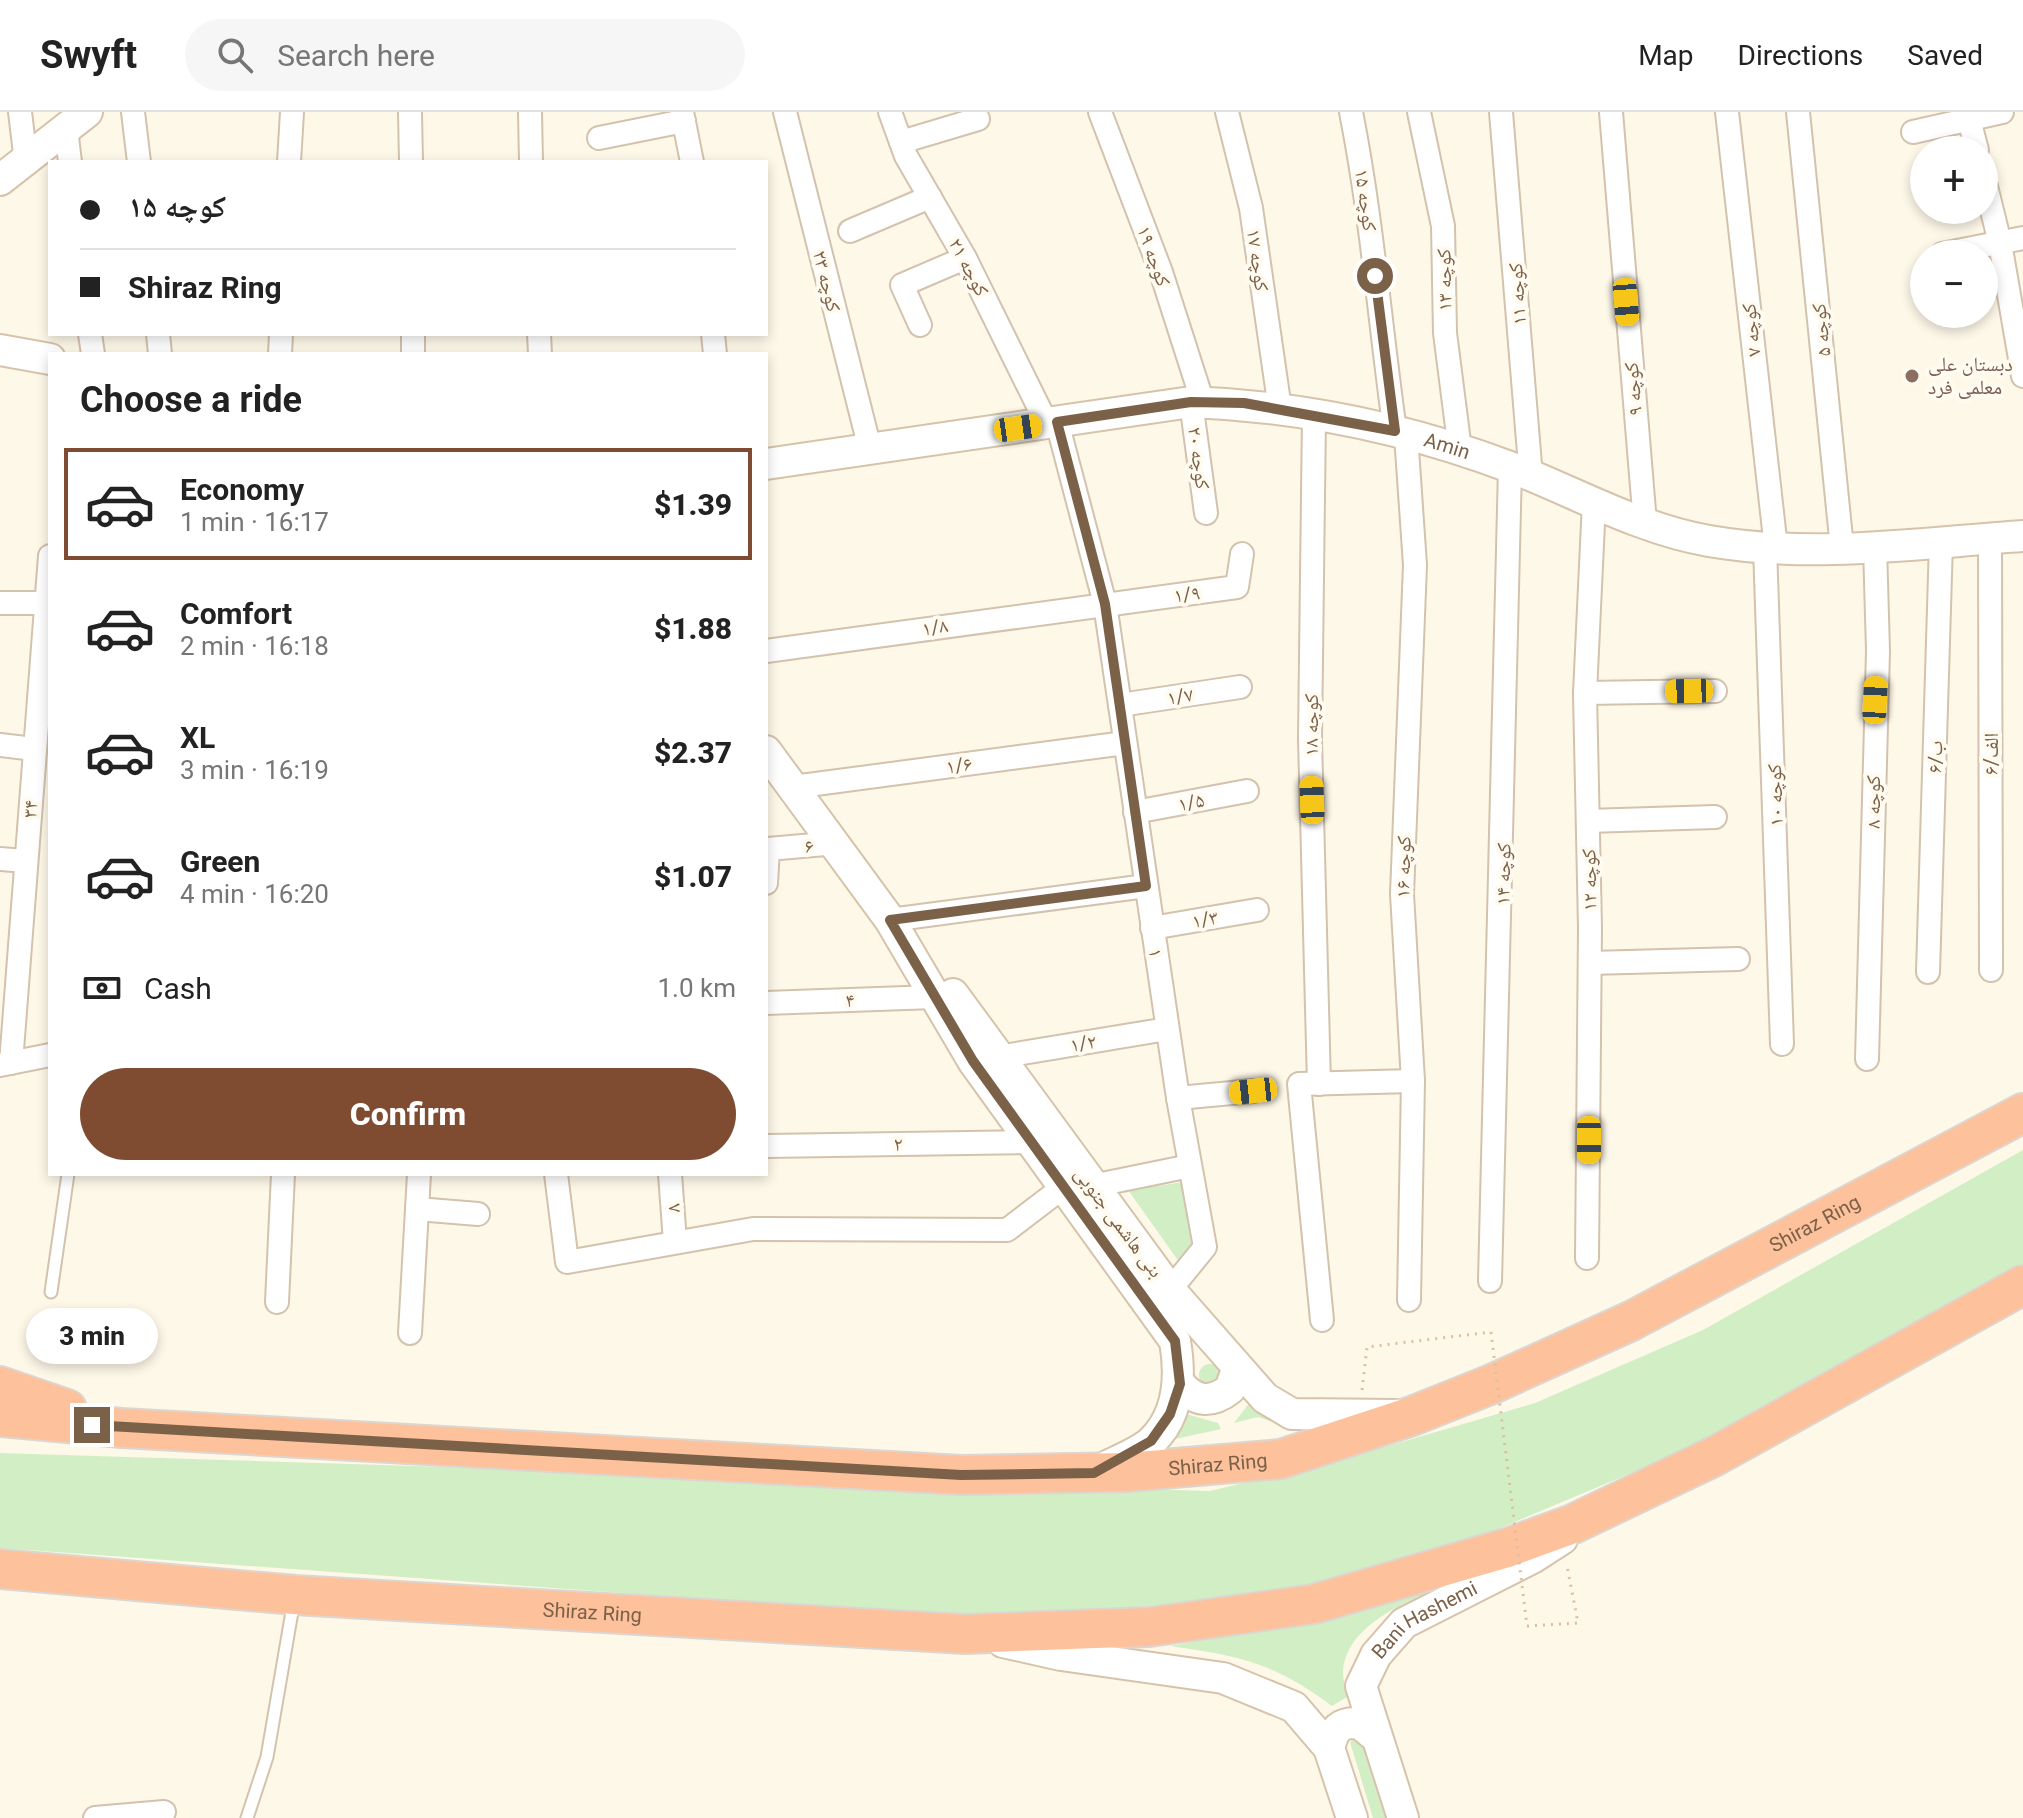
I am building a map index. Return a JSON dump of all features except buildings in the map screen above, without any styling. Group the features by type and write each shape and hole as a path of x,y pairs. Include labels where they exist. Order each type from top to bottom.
{"highway":[{"name":"Shiraz Ring","path":"0,1417 122,1428 961,1475 1094,1473 1281,1459 1412,1416 1631,1321 2023,1113"},
{"name":"Shiraz Ring","path":"0,1569 295,1595 965,1634 1149,1627 1314,1604 1507,1548 1573,1524 1715,1456 2023,1285"},
{"path":"0,1386 122,1428"}],"street":[{"path":"20,112 26,162"},
{"path":"133,112 139,160"},
{"path":"289,160 292,112"},
{"path":"410,112 411,160"},
{"path":"530,112 531,160"},
{"name":"کوچه ۲۳","path":"785,112 870,449"},
{"name":"کوچه ۲۱","path":"890,112 901,142 1052,423 1105,604"},
{"name":"کوچه ۱۹","path":"1100,112 1161,272 1197,402"},
{"name":"کوچه ۱۷","path":"1227,112 1251,208 1280,409"},
{"name":"کوچه ۱۵","path":"1351,112 1368,198 1377,303 1401,433"},
{"name":"کوچه ۱۳","path":"1419,112 1443,226 1445,333 1460,450"},
{"name":"کوچه ۱۱","path":"1501,112 1521,472"},
{"name":"کوچه ۹","path":"1611,112 1645,523"},
{"name":"کوچه ۷","path":"1727,112 1770,547"},
{"name":"کوچه ۵","path":"1798,112 1842,548"},
{"path":"1913,132 1968,116 2002,112"},
{"path":"1968,116 1973,136"},
{"path":"599,138 683,117 692,160"},
{"path":"901,142 978,119"},
{"path":"0,180 77,121"},
{"path":"70,160 77,121"},
{"path":"850,231 930,197"},
{"path":"1995,224 2023,376"},
{"path":"2000,243 2023,238"},
{"path":"920,325 902,285 965,258"},
{"path":"0,350 48,359"},
{"name":"Amin","path":"768,464 1197,402 1244,403 1401,433 1460,450 1645,523 1708,541 1770,547 1842,548 2023,536"},
{"name":"کوچه ۲۰","path":"1197,402 1206,513"},
{"name":"کوچه ۱۸","path":"1314,415 1310,739 1319,1084"},
{"name":"کوچه ۱۶","path":"1401,433 1415,565 1402,894 1413,1081 1409,1300"},
{"name":"کوچه ۱۴","path":"1490,1281 1521,472"},
{"name":"کوچه ۱۲","path":"1587,1258 1590,963 1585,693 1594,502"},
{"name":"۶/الف","path":"1990,538 1991,970"},
{"name":"ب/۶","path":"1928,972 1941,542"},
{"name":"کوچه ۸","path":"1867,1059 1878,651 1875,546"},
{"name":"کوچه ۱۰","path":"1770,547 1782,1044"},
{"name":"۱/۹","path":"1105,604 1237,587 1242,554"},
{"path":"0,603 48,603"},
{"name":"۳۴","path":"6,1064 10,959 26,861 48,603"},
{"name":"۱/۸","path":"768,651 1105,604"},
{"name":"۱","path":"1105,604 1167,1029 1205,1247 1170,1290"},
{"name":"۱/۷","path":"1120,705 1240,687"},
{"path":"1585,693 1715,691"},
{"name":"۱/۶","path":"793,787 1125,743"},
{"path":"0,745 34,749"},
{"name":"بنی هاشمی جنوبی","path":"768,754 837,843 890,920 934,997 1029,1142 1077,1187 1237,1370 1265,1398 1292,1414 1412,1416"},
{"name":"۱/۵","path":"1135,812 1247,791"},
{"path":"1588,821 1715,817"},
{"name":"۶","path":"768,849 837,843"},
{"path":"0,859 26,861"},
{"path":"890,920 1146,886"},
{"name":"۱/۳","path":"1152,928 1257,910"},
{"name":"بنی هاشمی جنوبی","path":"890,920 949,988 998,1057 1175,1341 1180,1384 1170,1414 1151,1441 1094,1473"},
{"path":"1590,963 1738,959"},
{"name":"۴","path":"768,1003 934,997"},
{"name":"۱/۲","path":"998,1057 1167,1029"},
{"path":"6,1064 48,1055"},
{"path":"1322,1320 1299,1084 1413,1081"},
{"path":"1178,1098 1253,1091"},
{"name":"۲","path":"768,1146 1029,1142"},
{"path":"556,1176 567,1262 753,1229 1007,1230 1077,1187 1190,1166"},
{"path":"277,1302 283,1176"},
{"path":"410,1333 419,1176"},
{"name":"۸","path":"670,1176 675,1242"},
{"path":"417,1209 478,1214"},
{"path":"1180,1384 1198,1399 1209,1400 1230,1389 1237,1370"},
{"name":"Bani Hashemi","path":"1403,1818 1361,1686 1376,1655 1404,1623 1534,1557 1624,1499"},
{"path":"965,1634 1061,1655 1223,1678 1294,1707 1329,1748 1352,1818"},
{"path":"1329,1748 1334,1730 1344,1723 1359,1723 1376,1737"},
{"path":"95,1818 164,1812"}],"lane":[{"path":"51,1292 68,1176"},
{"path":"247,1818 267,1757 295,1595"}],"path":[{"path":"1359,1414 1367,1347 1491,1332 1527,1626 1578,1623 1563,1539"}],"green space":[{"path":"2023,1150 2023,1265 1698,1445 1479,1537 1276,1596 984,1619 0,1548 0,1453 1210,1491 1350,1457 1535,1403 1703,1330"},
{"path":"1185,1182 1192,1247 1180,1263 1128,1190"},
{"path":"1206,1364 1214,1364 1221,1375 1214,1386 1206,1386 1199,1379 1199,1371"},
{"path":"1254,1397 1285,1417 1279,1424 1258,1417 1234,1423"},
{"path":"1186,1414 1218,1423 1221,1429 1166,1441"},
{"path":"1453,1582 1402,1604 1369,1626 1356,1639 1347,1654 1343,1672 1347,1697 1332,1706 1292,1680 1256,1664 1170,1646 1344,1616"},
{"path":"1358,1735 1367,1752 1389,1818 1373,1818 1350,1742"}],"place":[{"name":"دبستان علی معلمی فرد","path":"1912,376"}],"route":[{"path":"92,1425 961,1475 1094,1473 1151,1441 1170,1414 1180,1384 1175,1341 1168,1327 1062,1188 973,1061 890,920 1146,886 1105,604 1057,422 1191,402 1244,403 1395,431 1375,276"}]}
